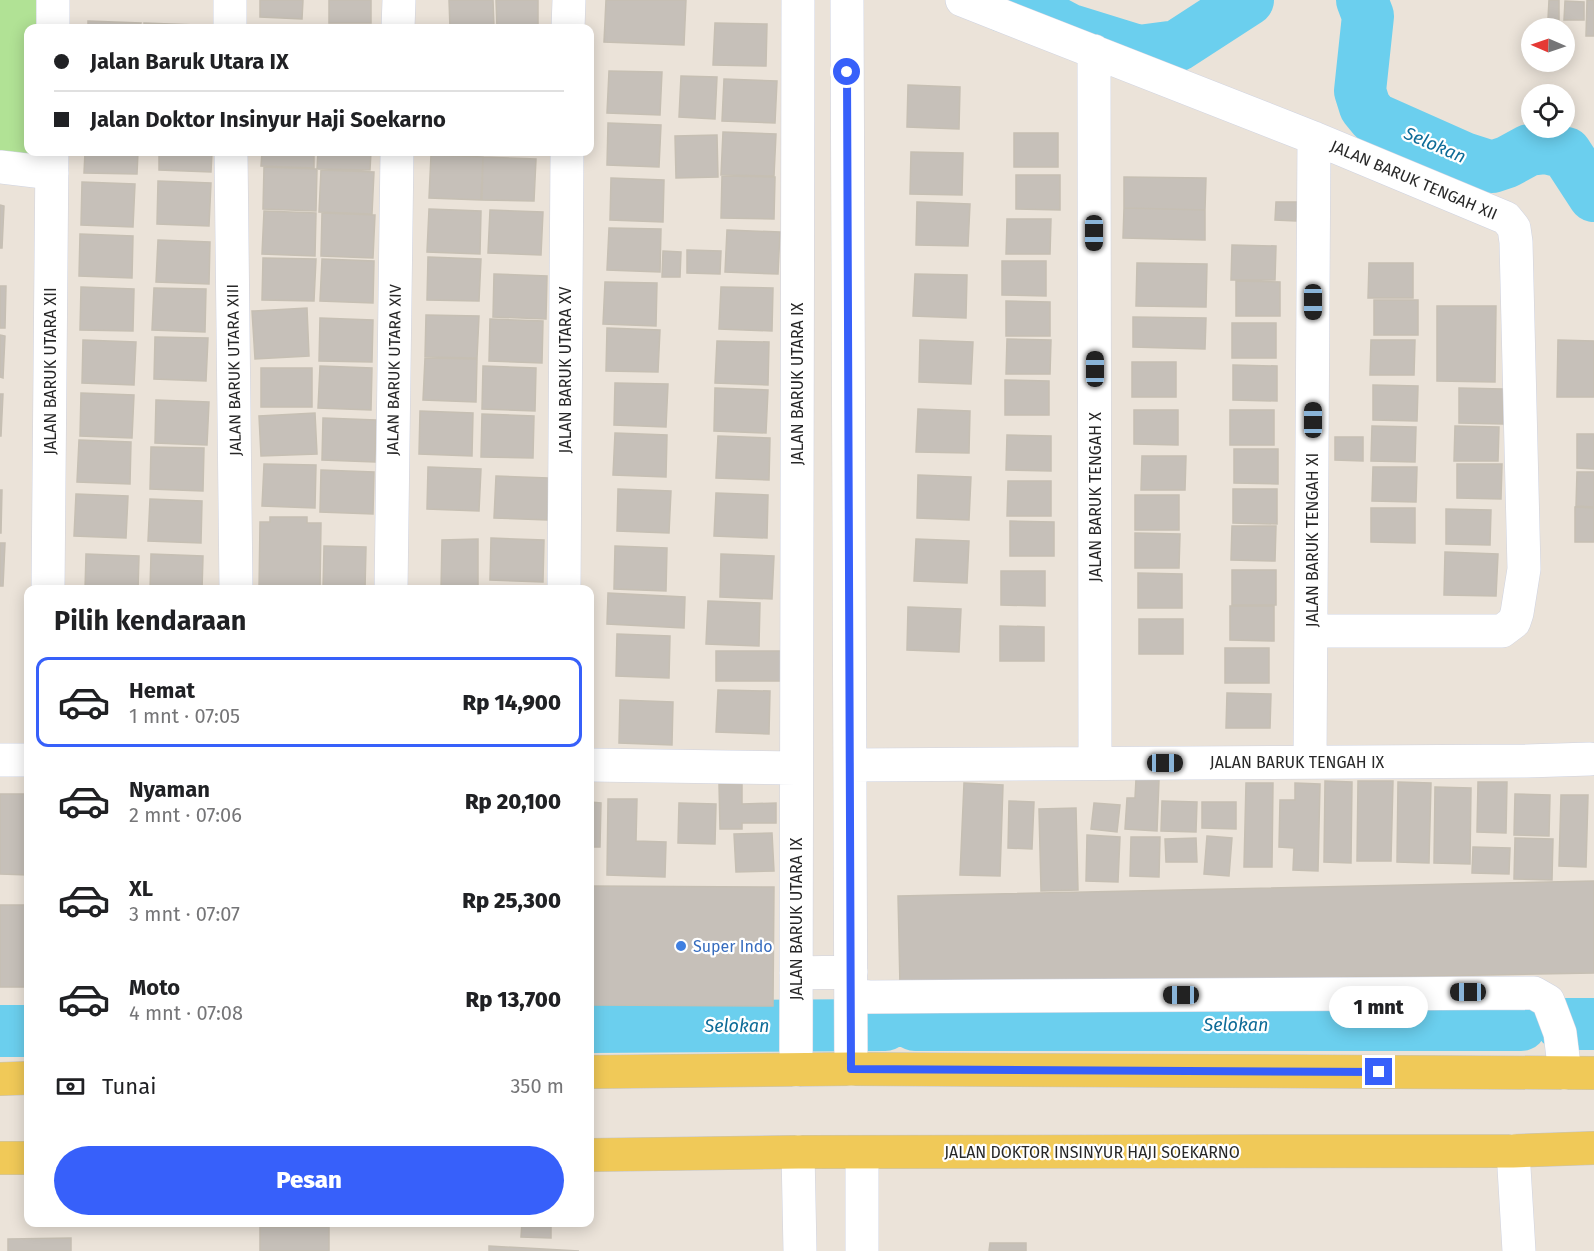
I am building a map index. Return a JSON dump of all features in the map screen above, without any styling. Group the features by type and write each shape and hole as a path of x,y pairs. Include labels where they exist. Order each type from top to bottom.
{"main road":[{"path":"594,1072 796,1056 851,1017 1580,1073"},
{"path":"0,1079 24,1078"},
{"name":"JALAN DOKTOR INSINYUR HAJI SOEKARNO","path":"594,1155 798,1152 1513,1151 1594,1148"},
{"path":"0,1158 24,1158"}],"street":[{"path":"53,0 53,24"},
{"path":"230,0 230,24"},
{"path":"398,24 399,0"},
{"path":"568,0 568,24"},
{"name":"JALAN BARUK UTARA IX","path":"796,1056 798,0"},
{"path":"847,0 851,1017"},
{"name":"JALAN BARUK TENGAH XII","path":"962,0 1314,138 1506,218 1514,228 1524,569 1514,622 1502,632 1312,631"},
{"name":"JALAN BARUK TENGAH X","path":"1094,51 1095,763"},
{"name":"JALAN BARUK TENGAH XI","path":"1310,762 1314,138"},
{"name":"JALAN BARUK UTARA XIII","path":"231,156 236,585"},
{"name":"JALAN BARUK UTARA XIV","path":"391,585 397,156"},
{"name":"JALAN BARUK UTARA XV","path":"564,585 567,156"},
{"path":"0,167 52,162"},
{"name":"JALAN BARUK UTARA XII","path":"48,585 52,162"},
{"name":"JALAN BARUK TENGAH IX","path":"850,765 1590,759"},
{"path":"0,760 24,760"},
{"path":"594,765 796,768"},
{"path":"796,973 851,1017"},
{"path":"851,1017 869,997 1534,993 1548,1001 1560,1033 1580,1073"},
{"path":"1513,1151 1519,1251"},
{"path":"798,1152 800,1251"},
{"path":"862,1153 862,1251"}],"green space":[{"path":"0,0 44,0 44,24 24,24 24,156 42,156 42,167 0,162"}],"building":[{"path":"260,0 303,0 302,19 260,17"},
{"path":"329,0 371,0 371,23 329,23"},
{"path":"449,0 493,0 494,24 450,24"},
{"path":"496,0 538,0 538,24 497,24"},
{"path":"606,0 686,0 684,45 604,42"},
{"path":"1549,0 1559,0 1559,18 1548,18"},
{"path":"1587,0 1594,0 1594,36 1586,36"},
{"path":"1565,1 1584,2 1584,20 1564,18"},
{"path":"88,21 141,23 141,24 88,24"},
{"path":"715,23 767,24 766,66 713,65"},
{"path":"609,71 662,72 660,115 607,113"},
{"path":"681,76 717,77 715,119 679,117"},
{"path":"724,79 777,81 775,123 722,121"},
{"path":"908,85 960,87 959,129 907,127"},
{"path":"608,123 661,125 659,167 607,165"},
{"path":"723,132 776,134 774,176 721,175"},
{"path":"1014,133 1058,133 1058,167 1014,167"},
{"path":"717,135 718,177 676,178 675,136"},
{"path":"911,152 963,153 962,195 910,194"},
{"path":"85,156 138,156 137,174 84,173"},
{"path":"159,156 212,156 211,172 159,170"},
{"path":"262,156 314,156 314,168 261,166"},
{"path":"318,156 371,156 370,170 317,169"},
{"path":"431,156 483,157 481,200 429,198"},
{"path":"483,157 536,159 534,201 482,200"},
{"path":"264,167 317,169 316,211 263,209"},
{"path":"321,170 374,172 372,214 319,212"},
{"path":"1016,175 1060,175 1060,210 1016,209"},
{"path":"722,176 775,177 774,219 721,218"},
{"path":"1124,177 1206,178 1205,210 1124,208"},
{"path":"611,178 664,180 663,222 610,220"},
{"path":"158,181 211,183 209,226 157,224"},
{"path":"82,182 135,184 133,227 81,225"},
{"path":"917,202 970,204 968,246 916,245"},
{"path":"1276,202 1297,202 1296,221 1275,220"},
{"path":"0,205 4,206 2,248 0,248"},
{"path":"1124,208 1205,210 1205,240 1123,238"},
{"path":"429,209 481,211 480,254 427,252"},
{"path":"490,210 543,212 541,255 488,253"},
{"path":"264,211 316,213 315,256 262,254"},
{"path":"322,213 375,215 373,258 321,256"},
{"path":"1007,219 1051,219 1050,254 1006,254"},
{"path":"609,228 661,229 660,272 607,270"},
{"path":"727,230 780,232 778,274 725,272"},
{"path":"80,234 133,236 132,278 79,276"},
{"path":"158,240 210,242 209,284 156,282"},
{"path":"1232,245 1276,246 1275,280 1231,280"},
{"path":"687,250 721,251 720,274 687,273"},
{"path":"663,251 681,252 680,277 662,277"},
{"path":"428,257 481,259 479,301 427,300"},
{"path":"263,258 316,259 314,301 262,300"},
{"path":"322,259 374,261 373,303 320,301"},
{"path":"1002,261 1046,261 1046,296 1002,295"},
{"path":"1137,263 1207,264 1206,307 1136,306"},
{"path":"1369,263 1413,263 1413,298 1368,298"},
{"path":"494,274 547,276 546,319 493,317"},
{"path":"915,274 967,275 966,318 913,316"},
{"path":"1236,281 1280,282 1280,316 1236,316"},
{"path":"605,282 657,283 656,326 603,324"},
{"path":"0,286 6,286 5,328 0,328"},
{"path":"81,287 134,289 133,331 80,330"},
{"path":"721,287 773,288 772,331 719,329"},
{"path":"154,288 206,289 205,332 152,330"},
{"path":"1374,300 1418,300 1418,335 1374,335"},
{"path":"1006,301 1050,302 1050,336 1006,336"},
{"path":"1437,306 1496,306 1495,382 1437,381"},
{"path":"307,308 309,356 255,359 252,311"},
{"path":"426,315 479,316 477,358 425,357"},
{"path":"1133,317 1206,318 1205,349 1133,347"},
{"path":"320,318 373,320 372,362 319,361"},
{"path":"490,319 543,321 542,363 489,361"},
{"path":"1232,323 1276,323 1276,358 1232,358"},
{"path":"607,328 660,330 658,372 606,371"},
{"path":"0,335 5,336 3,378 0,377"},
{"path":"155,337 208,338 206,381 154,379"},
{"path":"1007,339 1051,340 1050,374 1006,374"},
{"path":"83,340 136,342 134,385 82,383"},
{"path":"920,340 973,342 971,384 919,382"},
{"path":"1371,340 1415,340 1414,375 1370,375"},
{"path":"1558,340 1594,341 1594,397 1557,397"},
{"path":"717,341 769,342 768,385 715,383"},
{"path":"425,358 477,359 476,402 423,400"},
{"path":"1132,362 1176,362 1176,397 1132,397"},
{"path":"1233,365 1277,366 1277,401 1233,400"},
{"path":"320,366 372,368 371,410 318,408"},
{"path":"483,366 536,368 535,411 482,409"},
{"path":"261,368 312,368 312,407 261,407"},
{"path":"1005,380 1049,381 1049,415 1005,415"},
{"path":"615,383 668,384 666,427 614,425"},
{"path":"1373,385 1418,386 1417,421 1373,420"},
{"path":"715,388 768,390 766,433 714,431"},
{"path":"1459,388 1503,389 1503,424 1459,423"},
{"path":"81,393 134,395 132,438 80,436"},
{"path":"0,394 3,394 1,436 0,436"},
{"path":"156,400 209,402 207,445 155,443"},
{"path":"918,409 970,411 969,453 916,452"},
{"path":"1134,410 1178,410 1178,445 1134,444"},
{"path":"1230,410 1274,410 1274,445 1230,445"},
{"path":"420,411 473,413 472,456 419,454"},
{"path":"315,413 317,454 261,456 259,416"},
{"path":"482,414 534,416 533,458 481,457"},
{"path":"323,418 376,420 375,462 322,460"},
{"path":"1372,426 1416,427 1415,462 1371,461"},
{"path":"1455,426 1499,427 1498,461 1454,461"},
{"path":"615,433 667,435 666,477 613,475"},
{"path":"1577,434 1594,434 1594,469 1577,468"},
{"path":"1007,435 1051,436 1051,471 1006,470"},
{"path":"718,436 770,438 769,480 716,478"},
{"path":"1335,437 1363,437 1363,461 1335,460"},
{"path":"79,440 131,442 130,484 77,482"},
{"path":"151,447 204,448 203,491 150,489"},
{"path":"1234,449 1278,449 1278,484 1234,483"},
{"path":"1142,456 1186,456 1185,490 1141,490"},
{"path":"264,464 316,465 315,508 262,506"},
{"path":"1457,464 1502,464 1501,499 1457,498"},
{"path":"428,467 481,469 479,511 427,509"},
{"path":"1373,467 1417,467 1416,502 1372,501"},
{"path":"321,470 374,472 373,514 320,512"},
{"path":"1577,472 1594,472 1594,507 1576,506"},
{"path":"918,475 971,477 969,520 917,518"},
{"path":"496,476 548,478 547,520 494,518"},
{"path":"1008,481 1051,481 1051,516 1007,516"},
{"path":"618,489 671,491 669,533 617,531"},
{"path":"1233,489 1277,489 1277,524 1233,523"},
{"path":"0,490 2,490 1,533 0,533"},
{"path":"716,493 768,495 767,538 714,536"},
{"path":"76,494 128,496 126,538 74,536"},
{"path":"1135,495 1179,495 1179,530 1135,530"},
{"path":"150,499 202,501 201,543 148,541"},
{"path":"1575,507 1594,508 1594,542 1575,542"},
{"path":"1371,508 1415,508 1415,543 1371,542"},
{"path":"1446,509 1491,510 1490,545 1446,544"},
{"path":"270,517 307,517 307,523 321,523 320,585 259,585 260,522 270,522"},
{"path":"1010,521 1054,522 1054,556 1010,556"},
{"path":"1232,526 1276,526 1275,561 1231,560"},
{"path":"1135,533 1180,534 1179,568 1135,568"},
{"path":"491,538 544,540 543,582 490,580"},
{"path":"478,539 478,585 441,585 442,540"},
{"path":"916,539 969,541 967,583 914,581"},
{"path":"0,543 5,543 3,586 0,586"},
{"path":"324,546 366,547 365,585 323,585"},
{"path":"615,546 667,548 666,591 614,589"},
{"path":"1445,552 1498,554 1496,596 1444,595"},
{"path":"86,554 139,556 138,585 85,585"},
{"path":"151,554 203,556 202,585 150,585"},
{"path":"721,554 774,556 772,599 720,597"},
{"path":"1232,570 1276,570 1276,605 1232,605"},
{"path":"1001,571 1045,571 1045,606 1001,605"},
{"path":"1138,573 1182,574 1182,608 1138,608"},
{"path":"608,593 685,597 684,628 607,624"},
{"path":"708,601 760,603 759,646 706,644"},
{"path":"1230,606 1274,606 1274,641 1230,640"},
{"path":"908,607 961,609 959,652 907,650"},
{"path":"1139,619 1183,619 1183,654 1139,654"},
{"path":"1000,626 1044,627 1044,661 1000,661"},
{"path":"617,634 670,636 669,678 616,676"},
{"path":"1225,648 1269,648 1269,683 1225,683"},
{"path":"716,651 781,651 781,681 716,681"},
{"path":"718,690 770,691 769,734 716,732"},
{"path":"1227,693 1271,694 1270,728 1226,728"},
{"path":"620,700 673,702 672,745 619,743"},
{"path":"1136,779 1159,780 1157,831 1125,829 1127,798 1135,798"},
{"path":"1325,781 1352,782 1351,863 1324,862"},
{"path":"1358,781 1393,781 1391,861 1357,861"},
{"path":"1398,782 1431,783 1429,863 1397,862"},
{"path":"1478,782 1507,782 1506,833 1477,832"},
{"path":"964,783 1003,785 1000,876 960,875"},
{"path":"1246,783 1273,783 1272,867 1244,867"},
{"path":"1295,783 1320,784 1318,871 1293,870 1294,848 1279,847 1280,800 1295,800"},
{"path":"719,784 742,784 742,804 776,803 776,823 742,823 742,829 720,829"},
{"path":"1435,787 1471,788 1470,864 1434,863"},
{"path":"0,794 24,794 24,875 0,874"},
{"path":"1515,794 1550,795 1549,836 1514,835"},
{"path":"1561,795 1588,795 1586,867 1559,866"},
{"path":"608,799 637,799 636,841 666,842 665,877 607,875"},
{"path":"1009,801 1034,802 1032,849 1008,848"},
{"path":"1162,801 1197,802 1196,832 1161,831"},
{"path":"594,802 601,803 600,847 594,847"},
{"path":"1202,802 1236,802 1236,829 1202,828"},
{"path":"679,803 716,804 715,844 678,843"},
{"path":"1094,803 1120,805 1117,832 1091,829"},
{"path":"1076,808 1078,890 1041,891 1039,809"},
{"path":"772,833 774,871 736,872 734,834"},
{"path":"1087,835 1120,837 1118,882 1086,881"},
{"path":"1207,836 1232,838 1229,876 1204,874"},
{"path":"1131,837 1160,837 1159,877 1130,876"},
{"path":"1196,838 1197,862 1166,862 1165,839"},
{"path":"1515,838 1553,839 1552,880 1514,879"},
{"path":"1473,847 1510,848 1509,874 1472,873"},
{"path":"1594,881 1594,973 900,986 898,896"},
{"name":"Super Indo","path":"594,886 774,887 773,1006 594,1005"},
{"path":"0,905 24,905 24,987 0,987"},
{"path":"260,1227 329,1227 329,1251 260,1251"},
{"path":"522,1227 551,1227 551,1238 521,1237"},
{"path":"71,1238 71,1251 8,1251 8,1239"},
{"path":"990,1243 1026,1243 1026,1251 989,1251"},
{"path":"489,1246 579,1251 489,1251"}],"waterway":[{"name":"Selokan","path":"994,0 1003,6 1018,2 1068,29 1139,51 1177,46 1248,0"},
{"name":"Selokan","path":"1362,0 1368,16 1360,91 1365,107 1374,118 1464,158 1492,167 1529,150 1546,148 1566,153 1594,196"},
{"name":"Selokan","path":"1561,1024 1594,1024"},
{"name":"Selokan","path":"594,1027 885,1025"},
{"name":"Selokan","path":"915,1025 1521,1025"},
{"name":"Selokan","path":"0,1031 24,1031"}],"place":[{"name":"Super Indo","path":"681,946"}],"route":[{"path":"847,72 851,1069 1379,1072"}]}
